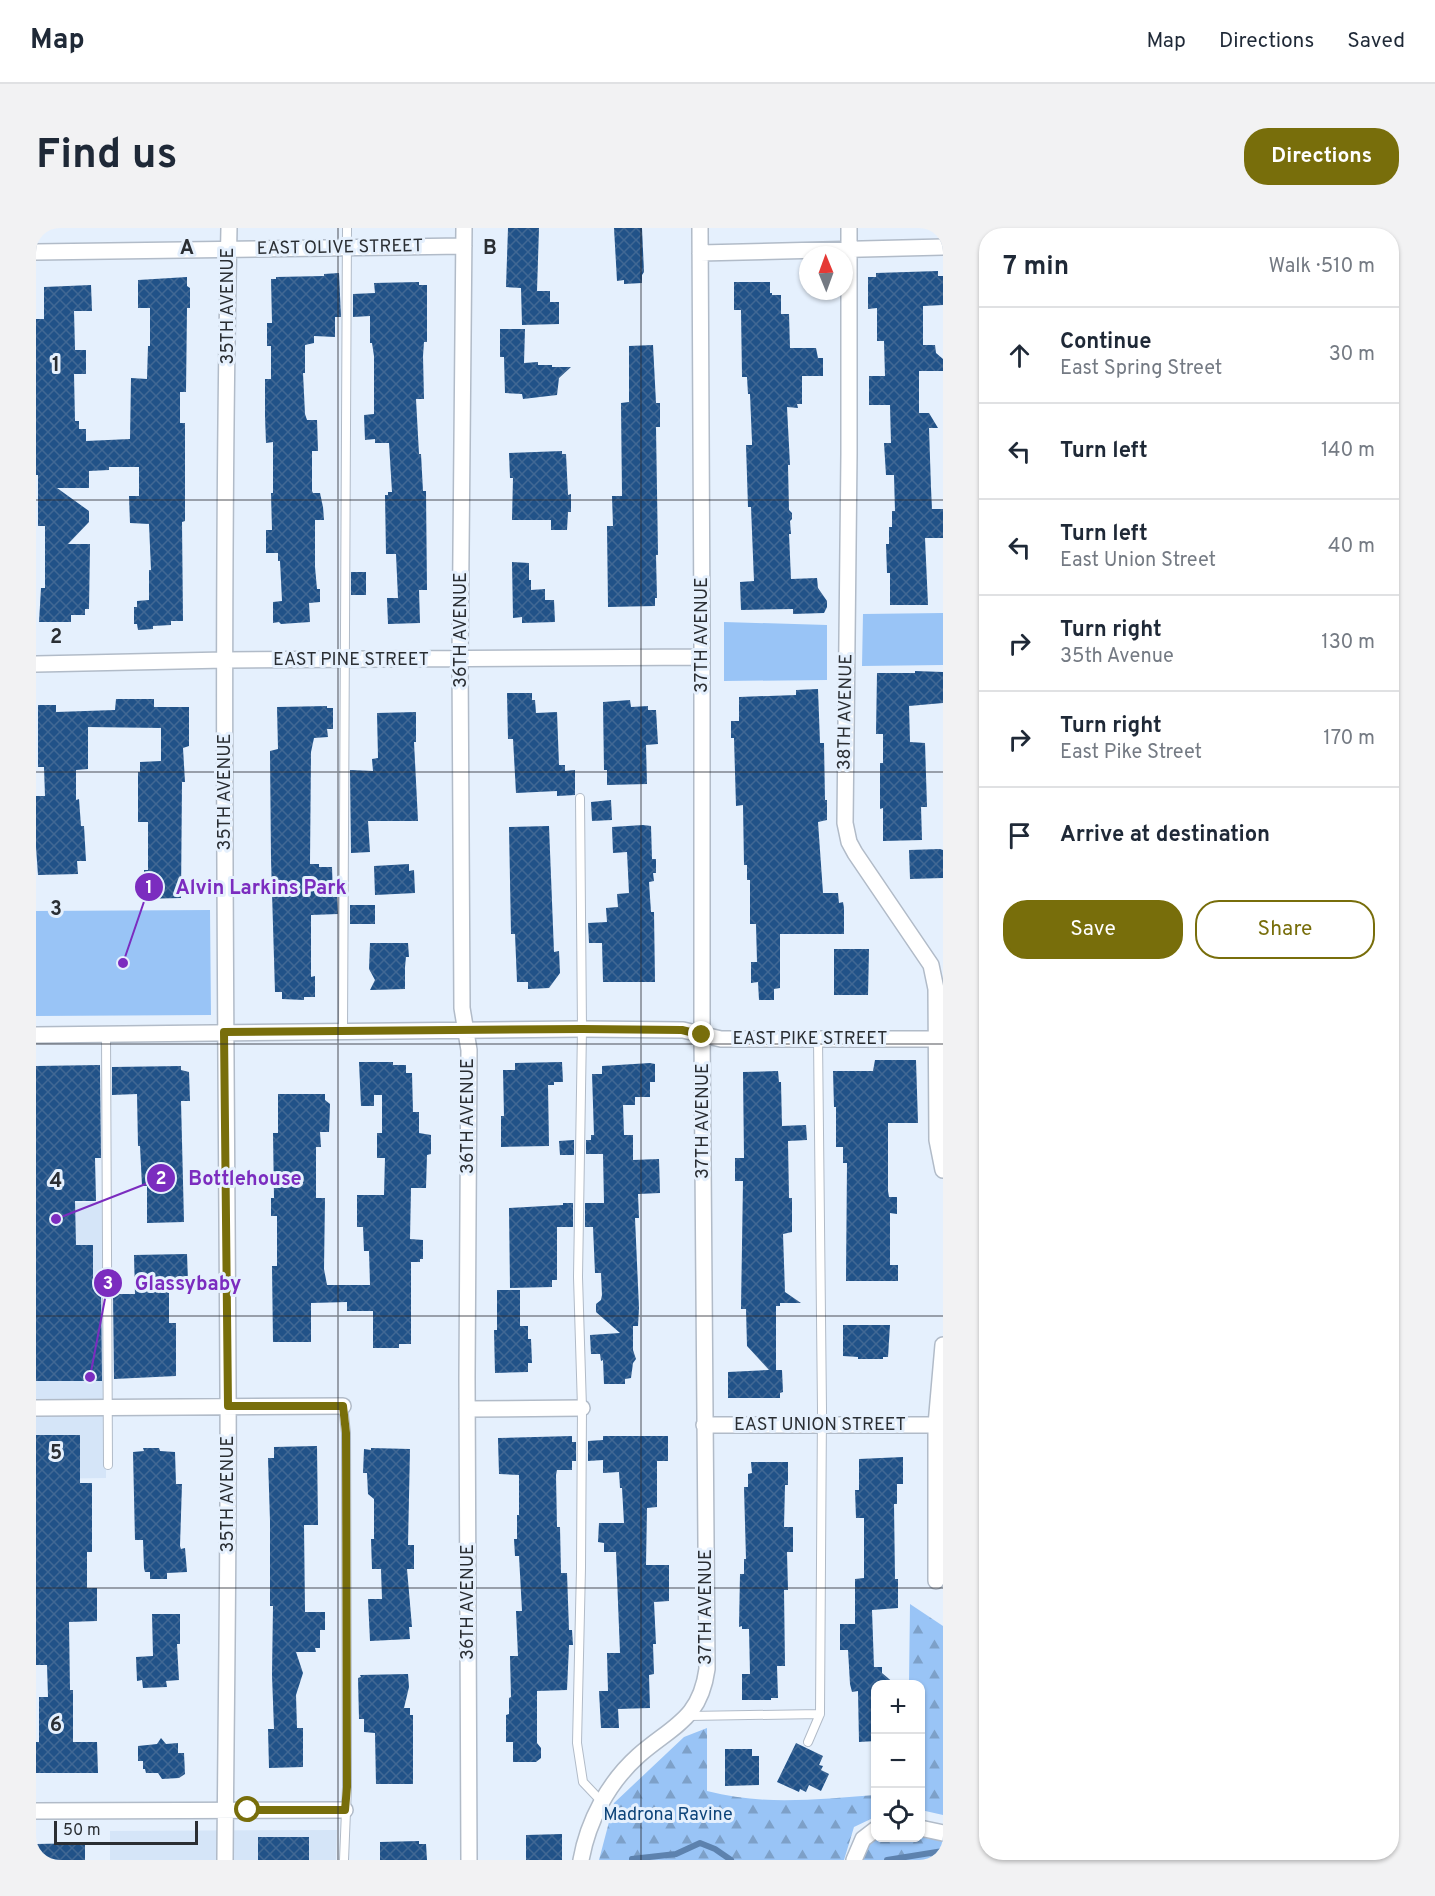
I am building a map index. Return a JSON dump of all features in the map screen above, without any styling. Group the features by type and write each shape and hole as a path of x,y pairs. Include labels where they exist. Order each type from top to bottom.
{"street":[{"name":"35TH AVENUE","path":"225,1860 228,1406 224,1032 229,228"},
{"name":"36TH AVENUE","path":"464,228 460,659 462,1008 469,1050 467,1409 470,1860"},
{"name":"37TH AVENUE","path":"580,1860 583,1845 596,1811 609,1789 637,1757 687,1716 697,1704 704,1689 707,1669 702,1035 700,228"},
{"name":"38TH AVENUE","path":"849,228 849,246"},
{"name":"EAST OLIVE STREET","path":"36,252 464,246"},
{"path":"853,249 943,247"},
{"path":"700,253 799,250"},
{"name":"38TH AVENUE","path":"849,300 845,823 849,842 855,853 932,965 936,989 937,1140 943,1170"},
{"name":"EAST PINE STREET","path":"36,664 225,660 702,657"},
{"name":"EAST PIKE STREET","path":"36,1035 582,1029 682,1030 721,1038 936,1039"},
{"path":"936,1581 936,1425 943,1345"},
{"path":"36,1408 343,1406"},
{"path":"467,1409 582,1408"},
{"name":"EAST UNION STREET","path":"704,1425 936,1425"},
{"path":"36,1811 345,1810"},
{"path":"925,1829 943,1833"},
{"path":"854,1860 863,1839 871,1833"}],"lane":[{"path":"343,1030 347,228"},
{"path":"579,798 582,1029 578,1277 582,1408 577,1743 583,1782 602,1802"},
{"path":"106,1034 108,1465"},
{"path":"808,1742 820,1714 822,1425 818,1039"},
{"path":"343,1406 346,1457 347,1787 344,1860"},
{"path":"687,1716 820,1714"}],"shaded area":[{"path":"107,1202 106,1478 36,1479 36,1204"},
{"path":"337,1830 336,1860 110,1860 110,1831"}],"green space":[{"path":"943,613 943,665 862,666 863,614"},
{"path":"724,622 827,625 827,680 724,681"},
{"path":"210,910 211,1015 36,1016 36,911"},
{"path":"910,1604 943,1626 943,1815 925,1811 925,1680 909,1680"},
{"name":"Madrona Ravine","path":"707,1728 707,1791 749,1799 770,1800 871,1795 871,1819 854,1827 844,1860 599,1860 614,1803 684,1737"},
{"path":"925,1829 943,1833 943,1860 854,1860 863,1839 871,1839 871,1842 925,1842"}],"building":[{"path":"508,228 539,228 537,291 550,291 550,302 559,302 559,324 522,325 521,288 506,287"},
{"path":"614,228 642,228 644,272 642,283 624,284 624,280 617,281"},
{"path":"938,271 938,276 943,276 943,305 923,306 923,345 935,345 936,353 943,359 943,371 919,371 919,413 929,413 938,428 929,428 931,488 932,509 943,509 943,538 925,538 928,605 890,605 890,573 887,573 886,544 889,544 892,511 895,511 894,475 886,475 884,443 891,443 890,405 869,405 869,376 885,376 884,341 877,341 877,308 868,309 868,277 876,277 876,273"},
{"path":"339,273 341,317 335,317 335,337 314,336 314,343 305,345 305,373 303,373 305,414 307,420 317,420 318,451 312,451 312,491 320,493 324,520 315,520 315,567 317,589 320,589 320,602 309,603 310,622 273,623 273,602 282,601 278,553 266,553 266,530 272,530 271,493 273,493 273,442 266,443 265,416 265,379 271,379 271,346 267,346 267,323 272,323 271,279"},
{"path":"187,277 187,286 190,288 190,308 187,308 186,392 180,392 180,423 185,423 185,521 182,522 183,621 171,621 171,625 138,630 137,624 134,624 134,607 137,607 137,601 149,600 149,570 151,570 149,524 130,523 129,496 139,496 139,467 109,467 109,470 89,471 89,488 57,488 89,511 89,522 68,544 90,544 89,609 85,609 85,615 71,615 71,622 39,622 41,588 45,588 45,526 38,526 36,319 44,319 44,287 91,285 92,311 74,311 75,350 86,350 86,374 74,374 75,421 79,421 79,429 86,429 86,441 130,439 131,378 147,379 148,346 150,346 150,308 138,308 138,280"},
{"path":"419,282 419,285 427,285 427,342 424,342 423,356 424,399 416,399 423,491 426,491 427,590 419,590 420,623 388,624 387,598 398,598 396,554 386,554 385,495 392,492 389,443 375,443 375,439 365,440 364,415 374,414 374,356 372,343 370,343 370,316 353,317 353,294 375,293 374,283"},
{"path":"734,282 770,282 770,293 781,295 781,314 789,314 790,348 816,348 818,358 823,358 823,376 802,376 802,404 797,404 798,408 787,407 790,465 788,465 789,510 792,513 791,534 789,534 791,579 817,578 818,588 827,601 824,613 793,614 793,609 741,610 740,582 754,581 746,445 752,445 752,442 750,394 748,394 747,377 742,377 741,310 734,310"},
{"path":"500,329 525,329 524,363 538,362 538,365 571,367 559,378 557,395 523,399 522,394 505,393 504,357 500,357"},
{"path":"653,345 656,403 660,403 660,427 656,427 657,598 655,598 655,606 608,607 607,526 613,526 612,496 622,496 621,403 629,402 629,346"},
{"path":"562,451 562,454 566,454 568,495 571,494 571,512 568,512 567,530 551,530 551,520 512,520 513,478 510,478 509,453"},
{"path":"512,562 529,563 531,590 545,589 545,600 554,600 555,622 522,623 522,617 513,618"},
{"path":"351,572 366,572 366,595 351,595"},
{"path":"915,671 943,672 943,703 909,706 910,742 925,743 927,807 921,807 922,840 883,841 880,763 883,763 883,734 876,734 877,673 915,673"},
{"path":"818,689 820,743 824,743 825,800 827,800 827,820 818,822 823,893 838,893 839,903 843,902 844,934 780,934 780,988 774,989 774,1000 759,1000 758,982 751,983 751,962 757,962 756,924 750,924 750,880 747,880 747,865 744,865 743,805 736,806 734,738 731,738 731,721 739,721 739,697 796,695 796,690"},
{"path":"507,693 532,693 536,713 557,712 559,765 565,765 565,771 575,770 575,795 557,796 557,791 516,793 513,739 508,739"},
{"path":"116,699 154,699 154,707 189,707 189,746 183,748 185,782 182,782 181,898 141,899 140,874 148,870 148,822 138,822 138,772 140,772 140,762 161,761 161,728 88,727 88,769 76,770 76,800 79,799 81,826 84,826 86,861 77,861 78,874 38,875 36,796 45,796 44,767 38,767 38,705 56,705 56,712 115,710"},
{"path":"630,700 631,707 648,706 648,710 656,710 658,744 646,745 647,784 607,785 607,770 604,770 603,702"},
{"path":"327,706 327,708 333,708 333,729 327,729 328,737 314,738 311,752 310,864 332,867 333,897 337,897 338,914 311,915 311,977 315,976 315,997 304,997 304,1000 282,999 282,992 275,992 270,751 278,749 277,707"},
{"path":"416,712 416,742 414,742 418,821 368,821 370,852 351,853 350,770 373,771 372,759 378,758 377,713"},
{"path":"611,800 612,820 592,821 591,802"},
{"path":"549,826 554,952 559,951 560,973 549,988 528,989 528,982 517,982 515,934 511,934 509,827"},
{"path":"651,826 652,859 656,859 654,881 649,882 651,912 654,912 655,982 603,982 602,943 589,943 588,923 607,922 606,908 618,907 617,894 629,893 627,852 613,853 612,827"},
{"path":"909,850 943,850 943,878 910,879"},
{"path":"409,864 409,871 414,870 415,893 375,895 374,866"},
{"path":"350,905 375,905 375,924 350,924"},
{"path":"370,943 408,943 409,957 406,957 405,989 370,990 375,980 369,969"},
{"path":"834,949 869,949 868,995 834,995"},
{"path":"875,1060 916,1060 918,1123 888,1123 888,1191 889,1197 897,1197 897,1214 890,1213 890,1265 898,1265 898,1281 846,1281 847,1163 843,1163 843,1147 836,1147 833,1071 873,1071"},
{"path":"359,1062 393,1062 393,1065 406,1065 406,1073 412,1073 413,1112 419,1112 419,1133 431,1135 431,1154 427,1155 426,1188 411,1188 410,1239 423,1240 423,1259 420,1259 420,1262 411,1262 411,1344 399,1344 399,1348 373,1348 373,1311 347,1311 347,1302 311,1303 311,1342 273,1342 272,1266 277,1266 277,1216 271,1216 271,1198 274,1198 273,1133 278,1133 278,1094 325,1094 325,1100 330,1104 329,1132 320,1132 321,1147 316,1147 316,1198 325,1198 324,1269 327,1285 370,1285 369,1251 364,1251 363,1227 357,1227 357,1195 384,1195 385,1158 377,1158 377,1133 382,1133 382,1095 374,1095 374,1106 361,1106"},
{"path":"562,1062 563,1082 548,1085 549,1146 501,1147 501,1116 504,1116 503,1070 515,1070 515,1063"},
{"path":"655,1064 655,1082 650,1082 650,1097 635,1097 635,1105 623,1105 624,1135 633,1135 633,1160 659,1159 660,1193 638,1194 639,1218 635,1218 639,1308 638,1326 633,1326 633,1350 636,1359 633,1363 631,1378 625,1379 625,1384 604,1384 603,1360 601,1361 600,1354 591,1354 590,1335 620,1333 596,1312 596,1304 601,1300 602,1295 601,1273 595,1273 593,1227 585,1227 585,1203 604,1203 603,1154 586,1154 586,1140 591,1140 591,1135 594,1135 592,1074 602,1074 602,1066"},
{"path":"100,1065 101,1158 95,1158 96,1201 75,1201 76,1245 93,1245 93,1288 101,1288 102,1381 36,1381 36,1066"},
{"path":"181,1066 181,1070 189,1072 190,1101 181,1101 184,1222 147,1223 147,1186 142,1186 140,1146 138,1146 137,1094 112,1095 112,1067"},
{"path":"778,1071 779,1082 781,1082 782,1126 806,1125 807,1140 788,1141 792,1232 783,1234 785,1292 801,1303 780,1303 780,1306 776,1306 776,1370 782,1370 783,1392 780,1393 780,1398 728,1398 728,1372 769,1370 747,1346 746,1309 741,1309 743,1181 735,1181 735,1158 744,1158 743,1072"},
{"path":"574,1140 574,1155 560,1155 559,1141"},
{"path":"563,1203 573,1203 573,1227 557,1227 557,1280 552,1280 552,1287 510,1288 509,1208 563,1205"},
{"path":"187,1254 188,1281 183,1286 169,1291 169,1323 176,1323 176,1376 114,1379 113,1294 135,1294 134,1255"},
{"path":"497,1290 520,1290 520,1326 528,1326 528,1339 531,1339 532,1363 528,1363 528,1372 495,1373 494,1330 497,1330"},
{"path":"843,1325 890,1325 888,1357 858,1359 858,1357 843,1356"},
{"path":"36,1435 80,1435 80,1483 92,1483 92,1552 87,1552 87,1588 97,1588 97,1621 69,1622 70,1690 73,1690 73,1742 97,1742 98,1773 36,1773 39,1697 48,1697 47,1665 36,1665"},
{"path":"572,1436 572,1442 576,1442 576,1461 572,1461 572,1470 557,1470 556,1475 561,1573 567,1573 569,1630 572,1630 573,1645 569,1645 567,1690 537,1691 537,1743 541,1748 541,1758 536,1762 513,1762 513,1742 506,1742 506,1715 509,1714 509,1698 511,1697 510,1656 518,1656 516,1611 522,1611 519,1556 515,1556 514,1539 517,1539 517,1515 519,1515 519,1475 499,1474 498,1438"},
{"path":"603,1436 668,1436 668,1461 657,1461 657,1507 647,1508 646,1565 669,1565 669,1601 654,1602 656,1644 653,1644 654,1674 649,1675 650,1708 618,1709 619,1728 601,1728 599,1691 608,1691 607,1653 620,1653 616,1552 604,1552 604,1543 598,1542 599,1523 624,1523 619,1472 603,1473 603,1460 588,1461 588,1441 603,1440"},
{"path":"317,1446 318,1525 304,1525 305,1612 325,1612 325,1630 320,1630 320,1648 315,1648 316,1652 296,1652 303,1673 296,1695 297,1728 303,1728 303,1767 269,1768 268,1729 274,1729 268,1458 274,1458 274,1447"},
{"path":"143,1448 159,1448 160,1451 175,1452 176,1484 182,1484 180,1546 181,1549 185,1548 187,1572 167,1573 167,1579 150,1579 150,1572 145,1572 144,1568 143,1540 135,1540 133,1452 144,1451"},
{"path":"371,1448 410,1449 408,1545 414,1545 414,1569 407,1569 412,1627 409,1627 410,1639 370,1641 368,1599 382,1599 381,1569 372,1569 371,1539 374,1539 374,1499 368,1494 367,1473 363,1473 364,1449 371,1450"},
{"path":"903,1457 903,1484 897,1484 897,1504 894,1504 895,1579 898,1579 898,1608 872,1610 874,1667 882,1667 882,1673 890,1680 871,1680 871,1741 859,1742 858,1691 852,1692 850,1684 848,1650 840,1650 840,1624 855,1624 855,1579 864,1578 864,1518 856,1518 855,1490 859,1490 859,1459"},
{"path":"751,1462 788,1462 784,1527 793,1527 793,1552 787,1552 788,1590 784,1590 785,1666 777,1666 778,1698 771,1698 771,1700 742,1700 742,1674 750,1674 749,1629 739,1627 740,1574 744,1574 744,1559 746,1559 744,1487 748,1487 748,1474 752,1473"},
{"path":"152,1614 180,1614 180,1644 177,1644 179,1680 166,1681 167,1687 143,1688 142,1680 137,1681 136,1657 153,1656"},
{"path":"408,1674 409,1687 404,1708 410,1708 410,1715 413,1715 413,1784 376,1784 375,1733 364,1732 364,1719 359,1719 358,1678 361,1677 360,1675"},
{"path":"161,1738 166,1744 178,1743 178,1753 184,1753 185,1774 179,1778 162,1779 158,1773 146,1773 143,1769 143,1761 138,1761 138,1746 157,1744"},
{"path":"796,1743 823,1756 819,1765 823,1766 821,1770 829,1774 821,1791 809,1785 806,1792 800,1789 799,1792 777,1782"},
{"path":"725,1749 752,1749 752,1756 759,1756 759,1785 725,1786"},
{"path":"562,1834 562,1860 526,1860 526,1835"},
{"path":"258,1837 309,1837 309,1860 258,1860"},
{"path":"419,1841 419,1844 426,1844 427,1860 380,1860 380,1842"},
{"path":"85,1843 85,1860 36,1860 36,1844"}],"waterway":[{"path":"632,1859 676,1854 700,1843 715,1849 731,1860"},
{"path":"887,1860 943,1851"}],"place":[{"name":"Alvin Larkins Park","path":"123,963"},
{"name":"Bottlehouse","path":"56,1219"},
{"name":"Glassybaby","path":"90,1377"}],"route":[{"path":"248,1810 345,1810 347,1787 346,1433 343,1406 228,1406 224,1032 582,1029 682,1030 702,1035"}]}
